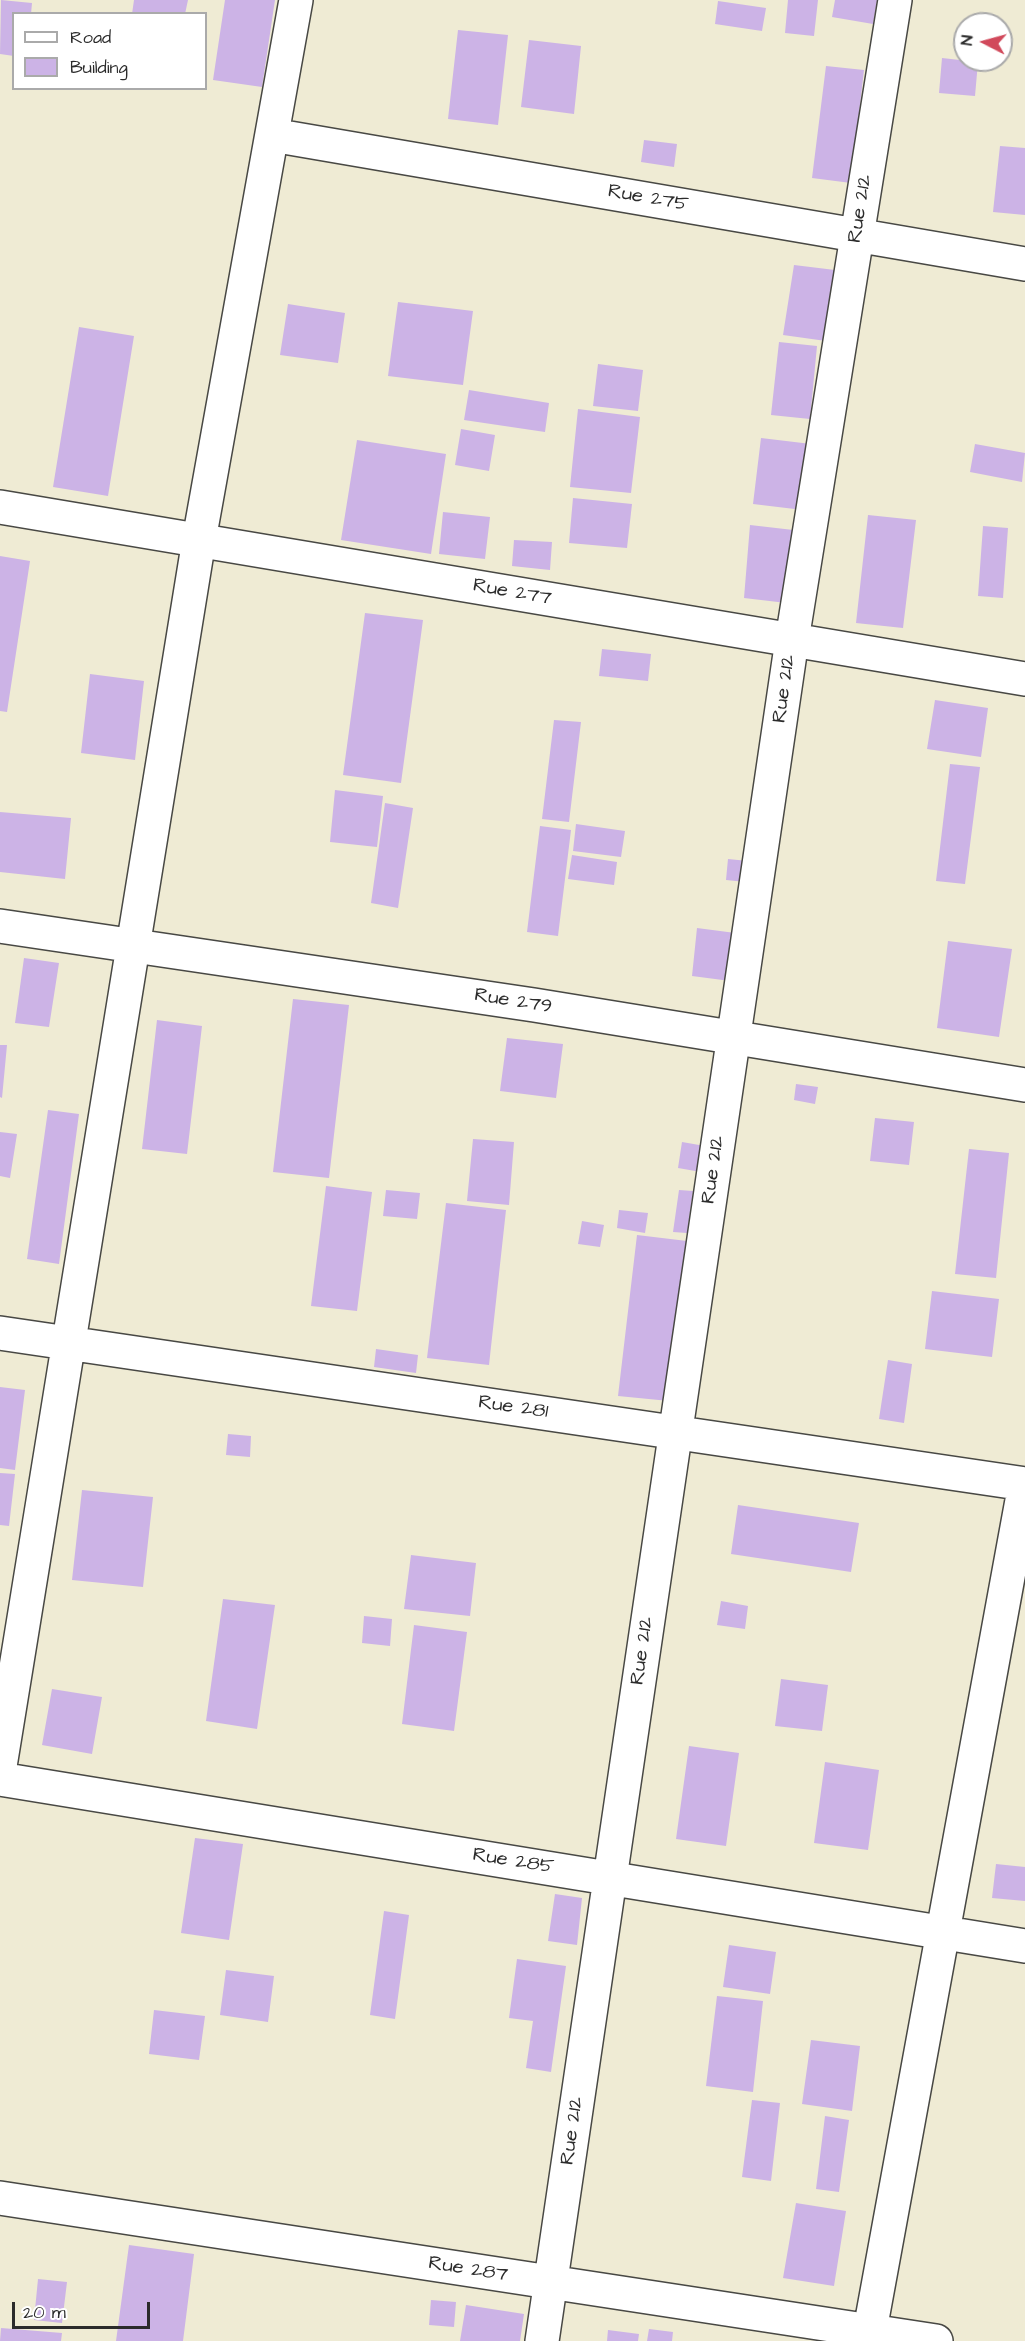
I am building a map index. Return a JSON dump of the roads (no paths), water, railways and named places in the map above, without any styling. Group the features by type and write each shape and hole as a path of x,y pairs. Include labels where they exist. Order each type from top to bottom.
{"street":[{"path":"0,1766 199,540 296,0"},
{"name":"Rue 212","path":"542,2341 792,640 895,0"},
{"name":"Rue 275","path":"272,135 1025,264"},
{"name":"Rue 277","path":"0,507 1025,679"},
{"name":"Rue 279","path":"0,926 534,1005 1025,1085"},
{"name":"Rue 281","path":"0,1333 1025,1484"},
{"path":"872,2338 1025,1484"},
{"name":"Rue 285","path":"0,1779 1025,1946"},
{"name":"Rue 287","path":"0,2198 550,2282 872,2338 936,2341"}]}
